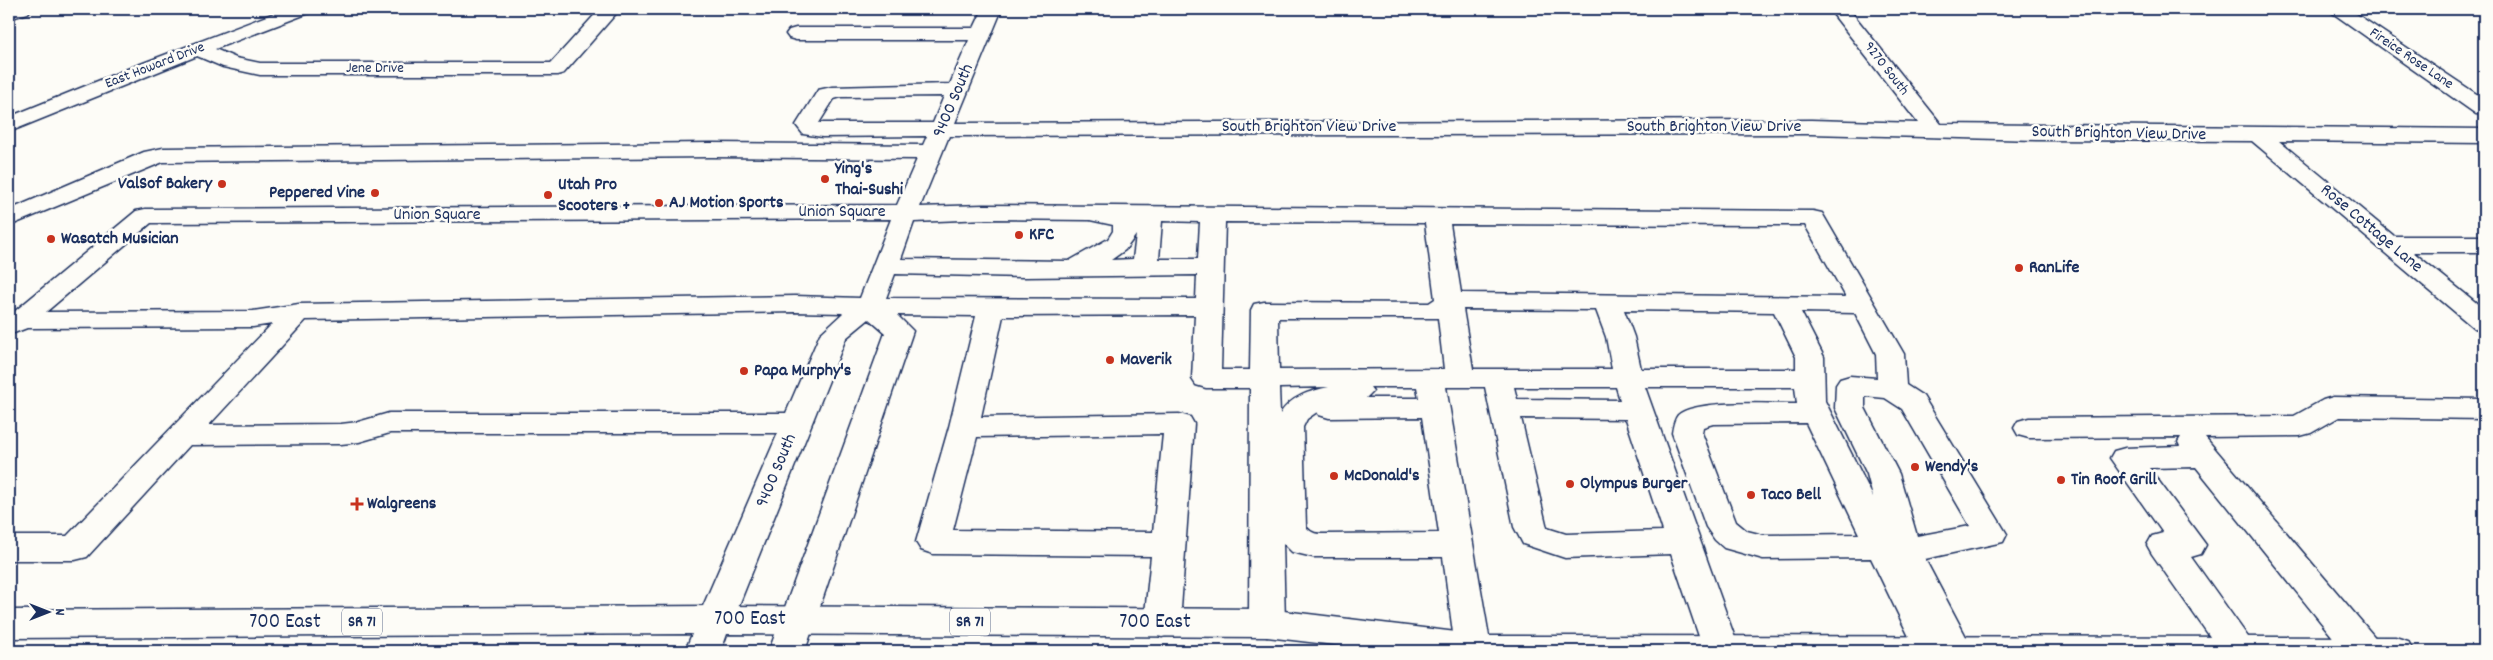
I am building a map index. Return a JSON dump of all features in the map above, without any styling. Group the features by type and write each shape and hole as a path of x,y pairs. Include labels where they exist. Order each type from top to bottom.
{"street":[{"path":"9,13 21,9"},
{"name":"East Howard Drive","path":"9,125 132,74 302,9"},
{"name":"Jene Drive","path":"198,49 230,63 260,69 557,69 610,9"},
{"name":"9400 South","path":"702,651 834,334 870,305 905,213 943,128 992,9"},
{"name":"9270 South","path":"1839,9 1934,129"},
{"name":"Fireice Rose Lane","path":"2337,9 2484,109"},
{"path":"796,34 982,34"},
{"path":"2450,85 2484,86"},
{"name":"South Brighton View Drive","path":"959,90 840,91 826,95 807,126 811,129 822,130 943,128 1811,127 2259,136 2484,136"},
{"name":"Rose Cottage Lane","path":"2259,136 2484,322"},
{"path":"9,219 163,155 711,150 932,152"},
{"path":"978,214 983,212 1813,218 1864,305 1890,354 1892,389"},
{"path":"1145,267 1151,213"},
{"path":"978,214 1107,216 1120,218 1126,223 1127,231 1121,241 1105,253 1072,268"},
{"name":"Union Square","path":"15,325 145,216 978,214"},
{"path":"1212,214 1206,379 1265,379 1439,388"},
{"path":"1436,215 1448,302 1439,388 1458,545 1481,650"},
{"path":"2388,244 2484,244"},
{"path":"885,266 983,268 1211,267"},
{"path":"1267,623 1264,310 1435,311 1448,302 1864,305"},
{"path":"1607,302 1620,337 1628,377 1638,410 1721,650"},
{"path":"15,325 253,320 299,312 795,304 991,308 1209,307"},
{"path":"1783,304 1810,357 1810,401 1893,549 1944,650"},
{"path":"792,636 899,331 870,305"},
{"path":"991,308 964,427 933,542 1169,544"},
{"path":"9,548 75,548 299,312"},
{"path":"1498,378 1530,527 1535,536 1565,546 1684,542"},
{"path":"1458,545 1325,546 1306,545 1296,540 1290,528 1288,427 1295,413 1314,400 1359,390 1439,388 1498,378 1810,378"},
{"path":"1816,413 1713,414 1700,416 1689,422 1687,433 1722,527 1730,538 1744,544 1763,547 1893,549 1991,534 1914,403 1892,389 1850,386 1850,408 1883,474 1893,549"},
{"path":"2029,428 2300,426 2334,407 2484,409"},
{"path":"1504,408 1638,410"},
{"path":"183,435 341,434 359,432 389,423 796,423"},
{"path":"964,427 1179,424 1162,623"},
{"path":"2181,427 2365,651"},
{"path":"2205,456 2125,458 2189,545 2164,545 2240,651"},
{"name":"700 East","path":"9,624 715,620 792,636 1162,623 1267,623 1481,650 2395,651"}],"place":[{"name":"Ying's Thai-Sushi","path":"825,179"},
{"name":"ValSof Bakery","path":"222,184"},
{"name":"Peppered Vine","path":"375,193"},
{"name":"Utah Pro Scooters +","path":"548,195"},
{"name":"AJ Motion Sports","path":"659,203"},
{"name":"KFC","path":"1019,235"},
{"name":"Wasatch Musician","path":"51,239"},
{"name":"RanLife","path":"2019,268"},
{"name":"Maverik","path":"1110,360"},
{"name":"Papa Murphy's","path":"744,371"},
{"name":"Wendy's","path":"1915,467"},
{"name":"McDonald's","path":"1334,476"},
{"name":"Tin Roof Grill","path":"2061,480"},
{"name":"Olympus Burger","path":"1570,484"},
{"name":"Taco Bell","path":"1751,495"},
{"name":"Walgreens","path":"357,504"}]}
